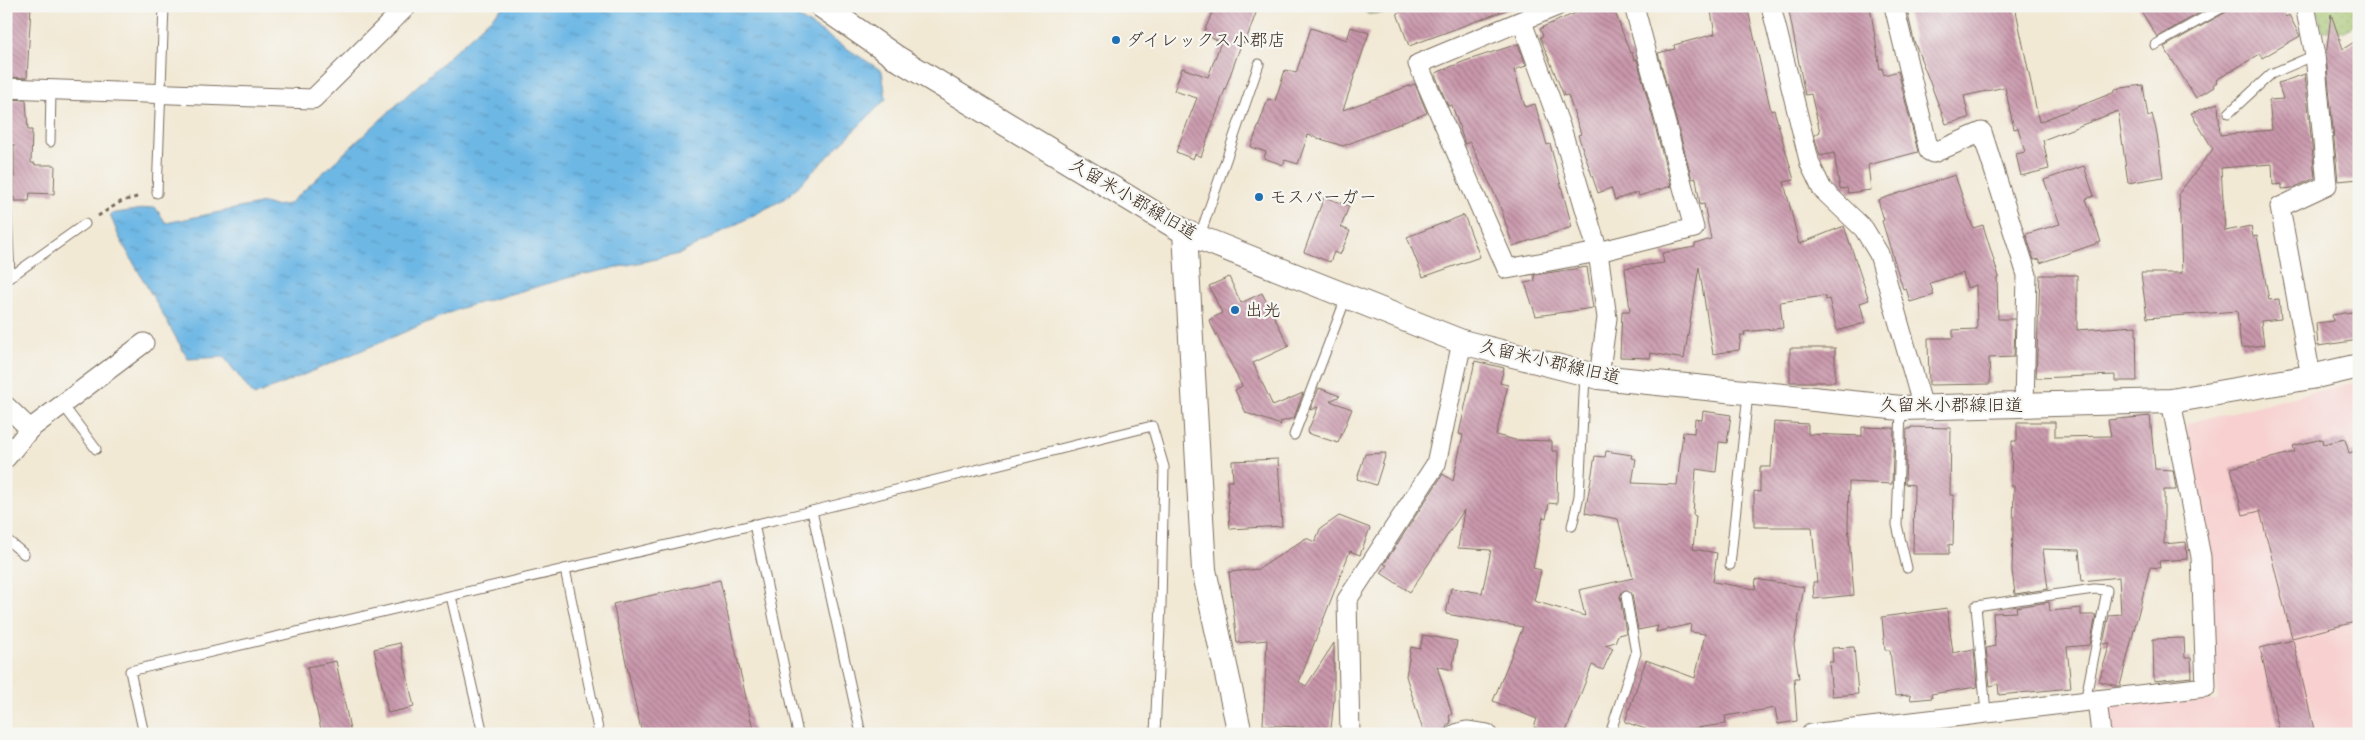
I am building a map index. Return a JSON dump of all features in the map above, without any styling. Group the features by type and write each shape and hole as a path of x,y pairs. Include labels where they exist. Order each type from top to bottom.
{"street":[{"path":"6,88 313,99 407,6"},
{"name":"久留米小郡線旧道","path":"822,6 897,58 1192,235 1462,342 1592,375 1912,407 2171,401 2311,377 2359,366"},
{"path":"1557,6 1418,64 1507,269 1598,252 1694,228 1634,6"},
{"path":"1771,6 1810,164 1822,189 1864,229 1879,254 1912,407"},
{"path":"1894,6 1929,151 1933,152 1982,132 2028,275 2024,404"},
{"path":"2306,6 2315,55 2327,185 2280,207 2311,377"},
{"path":"1522,22 1562,131 1598,252 1607,318 1592,375"},
{"path":"1192,235 1204,570 1240,734"},
{"path":"1350,734 1347,600 1436,464 1462,342"},
{"path":"6,458 30,429 144,343"},
{"path":"1811,734 2206,687 2201,557 2171,401"},
{"path":"6,406 30,429"},
{"path":"2091,701 2101,734"},
{"path":"1456,734 1467,731 1487,734"}],"lane":[{"path":"157,193 164,6"},
{"path":"2155,45 2225,6"},
{"path":"2229,113 2270,74 2315,55"},
{"path":"1192,235 1260,64"},
{"path":"50,142 51,90"},
{"path":"6,192 8,279"},
{"path":"8,279 86,224"},
{"path":"1294,436 1346,296"},
{"path":"1572,526 1579,496 1592,375"},
{"path":"1730,565 1748,392"},
{"path":"63,405 96,449"},
{"path":"1907,568 1897,525 1912,407"},
{"path":"144,734 130,671 812,511 1152,426 1164,467 1161,605 1155,734"},
{"path":"812,511 861,734"},
{"path":"754,524 798,734"},
{"path":"6,539 24,554"},
{"path":"565,569 599,734"},
{"path":"1986,712 1976,606 2094,590 2108,590 2091,701"},
{"path":"451,596 483,734"},
{"path":"1610,734 1636,653 1626,596"}],"path":[{"path":"86,224 122,201 157,193"}],"shaded area":[{"path":"2359,381 2359,734 2107,734 2106,710 2113,706 2218,700 2210,558 2185,429 2188,423"}],"green space":[{"path":"1358,6 1400,6 1384,13 1368,14"},
{"path":"2317,6 2359,6 2359,23 2345,31 2322,31"}],"water":[{"path":"504,6 781,6 882,71 886,99 786,198 680,254 571,277 461,308 254,396 224,357 188,359 119,237 110,214 155,207 166,223 264,203 274,206 289,204"}],"building":[{"path":"6,6 31,6 27,78 6,77"},
{"path":"1215,6 1236,6 1256,13 1245,43 1242,42 1201,157 1195,154 1193,159 1176,152 1197,98 1174,91 1182,68 1208,77 1221,42 1203,34"},
{"path":"1417,6 1511,6 1512,8 1409,46 1397,13"},
{"path":"1592,6 1609,6 1611,13 1615,12 1630,53 1632,52 1634,60 1637,59 1671,186 1639,196 1638,192 1615,200 1611,188 1598,193 1578,135 1581,134 1568,95 1564,96 1540,37 1543,36 1540,29 1545,26"},
{"path":"1710,6 1747,6 1771,111 1774,110 1794,180 1784,182 1799,244 1844,226 1869,300 1860,303 1865,323 1837,331 1829,299 1826,300 1825,296 1780,302 1783,328 1744,332 1745,335 1741,335 1739,350 1713,354 1699,267 1684,359 1651,353 1650,358 1620,357 1622,311 1630,311 1625,268 1664,263 1662,253 1695,247 1695,244 1711,239 1704,204 1700,205 1696,178 1692,179 1658,53 1675,49 1674,45 1715,34"},
{"path":"1788,6 1870,6 1880,69 1882,68 1884,75 1898,71 1918,152 1868,165 1871,190 1848,193 1847,188 1840,189 1834,153 1820,156 1814,135 1820,132 1811,94 1805,95"},
{"path":"1906,6 2015,6 2039,122 2115,92 2115,89 2143,85 2148,117 2152,114 2157,134 2163,177 2128,183 2118,111 2043,140 2049,169 2021,176 2016,154 2025,152 2018,128 2014,129 2005,87 1964,96 1969,118 1946,124 1914,41"},
{"path":"2138,6 2212,6 2157,37"},
{"path":"2231,6 2280,6 2286,17 2289,15 2300,36 2262,58 2260,54 2216,80 2217,82 2213,85 2214,87 2196,98 2164,47 2228,11"},
{"path":"2331,14 2343,49 2359,39 2359,179 2338,181 2326,57"},
{"path":"1351,27 1369,33 1343,110 1415,84 1427,113 1343,146 1308,135 1298,164 1285,160 1283,165 1264,158 1266,152 1251,147 1268,99 1275,101 1285,70 1296,73 1311,28 1347,40"},
{"path":"1518,44 1526,66 1514,70 1525,107 1535,104 1547,145 1550,144 1572,227 1513,246 1499,203 1470,142 1465,144 1452,105 1448,106 1436,73 1465,61"},
{"path":"2305,74 2315,178 2293,188 2282,189 2282,184 2273,185 2272,164 2221,168 2225,231 2251,226 2253,237 2257,236 2269,300 2279,299 2281,319 2261,321 2264,345 2241,348 2237,311 2147,318 2141,273 2182,273 2179,193 2213,149 2191,113 2218,103 2220,135 2272,130 2269,100 2283,99 2278,83"},
{"path":"6,99 26,100 28,130 32,130 31,163 35,163 35,165 55,165 54,194 30,193 29,201 14,201 14,145 6,144"},
{"path":"2084,166 2094,196 2086,199 2101,242 2040,263 2040,259 2034,260 2026,234 2060,224 2044,180"},
{"path":"1955,175 1973,228 1983,225 1999,277 1997,278 1998,319 2015,319 2014,357 1989,358 1990,384 1929,385 1928,338 1953,338 1953,330 1977,329 1976,285 1967,288 1963,273 1930,283 1934,295 1910,302 1906,288 1903,289 1882,221 1884,220 1878,200"},
{"path":"1324,197 1349,206 1341,227 1350,231 1340,255 1334,252 1330,262 1304,252"},
{"path":"1464,215 1480,257 1423,277 1407,237"},
{"path":"1587,267 1593,308 1536,316 1525,283 1535,281 1534,275"},
{"path":"2040,275 2077,275 2077,330 2136,326 2137,381 2115,381 2115,375 2036,378"},
{"path":"1229,277 1241,303 1262,293 1289,346 1253,363 1273,406 1303,393 1294,418 1280,422 1281,425 1246,413 1235,390 1242,386 1209,320 1222,313 1209,286"},
{"path":"2359,311 2359,340 2318,346 2316,323 2333,321 2332,315"},
{"path":"1790,348 1835,348 1835,382 1790,382"},
{"path":"1475,361 1504,368 1500,383 1508,385 1496,435 1515,440 1552,441 1552,451 1558,451 1557,504 1549,503 1546,518 1543,517 1533,568 1541,570 1534,601 1585,616 1579,590 1633,578 1618,519 1585,513 1595,456 1605,457 1606,451 1632,455 1631,458 1636,459 1632,483 1677,485 1683,432 1694,433 1695,419 1702,420 1703,411 1731,415 1727,443 1719,442 1716,472 1696,469 1693,515 1696,516 1693,549 1717,553 1713,582 1755,589 1756,579 1804,587 1794,645 1799,678 1794,678 1797,721 1778,724 1775,708 1725,716 1726,724 1657,733 1625,722 1646,660 1695,678 1705,634 1690,632 1691,624 1656,632 1658,626 1638,630 1632,594 1625,590 1620,597 1626,633 1618,635 1615,642 1605,645 1613,648 1603,670 1592,665 1565,734 1551,734 1534,727 1537,719 1493,701 1523,627 1446,614 1451,588 1482,593 1491,550 1458,548 1464,510 1410,592 1381,573 1387,565 1384,564 1443,474 1453,481 1463,435 1459,434"},
{"path":"1319,388 1340,396 1330,401 1352,409 1338,443 1307,433 1318,407 1310,410"},
{"path":"2150,416 2155,469 2173,470 2176,488 2176,490 2164,490 2164,544 2186,542 2187,559 2159,561 2160,568 2150,567 2120,686 2117,686 2099,681 2110,643 2103,644 2109,615 2121,614 2119,577 2082,581 2079,550 2043,549 2048,589 2015,594 2012,570 2014,486 2011,486 2012,441 2017,441 2017,422 2055,422 2055,437 2111,436 2108,420"},
{"path":"1774,422 1808,424 1808,434 1862,436 1862,427 1894,428 1892,484 1849,482 1848,526 1854,595 1814,599 1813,582 1817,582 1812,527 1754,527 1754,491 1760,492 1760,467 1771,467"},
{"path":"1911,427 1951,428 1950,495 1954,495 1953,545 1949,544 1949,554 1913,554 1914,485 1905,484 1907,429 1911,429"},
{"path":"2322,439 2323,444 2345,439 2349,453 2359,450 2359,598 2354,599 2359,621 2292,638 2260,511 2243,515 2231,468 2295,452 2293,446"},
{"path":"1386,453 1376,485 1357,479 1365,454"},
{"path":"1278,459 1282,526 1230,529 1227,481 1233,481 1232,461"},
{"path":"1339,516 1370,528 1360,555 1350,551 1299,682 1306,686 1334,643 1334,699 1331,729 1263,725 1267,640 1237,643 1229,572 1259,569 1306,538 1315,542 1320,529"},
{"path":"720,580 754,734 642,734 613,604"},
{"path":"2049,602 2050,611 2081,608 2081,615 2096,615 2090,645 2067,647 2071,688 1999,695 1998,684 1990,686 1986,648 1995,646 1993,613 2017,612 2016,607"},
{"path":"1947,608 1953,653 1974,649 1977,687 1931,694 1932,698 1911,700 1910,695 1895,696 1890,650 1885,650 1882,617"},
{"path":"1423,635 1457,641 1452,670 1437,666 1452,714 1449,716 1451,723 1448,724 1445,731 1436,734 1424,734 1406,676 1411,647 1420,649"},
{"path":"2184,638 2185,658 2191,658 2192,677 2154,681 2153,639"},
{"path":"2293,640 2315,734 2280,734 2260,648"},
{"path":"400,643 414,707 388,713 374,649"},
{"path":"1854,647 1858,694 1832,696 1829,662 1833,662 1832,648"},
{"path":"336,661 351,734 322,734 307,667"}],"place":[{"name":"ダイレックス小郡店","path":"1116,40"},
{"name":"モスバーガー","path":"1259,197"},
{"name":"出光","path":"1235,310"}]}
